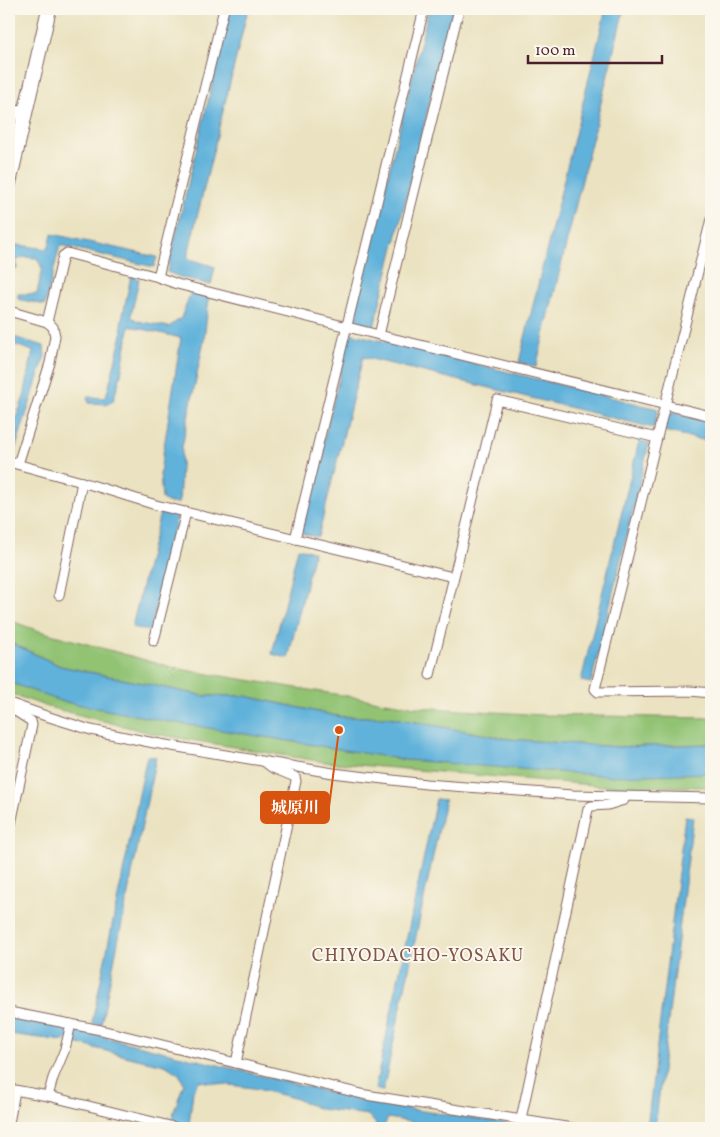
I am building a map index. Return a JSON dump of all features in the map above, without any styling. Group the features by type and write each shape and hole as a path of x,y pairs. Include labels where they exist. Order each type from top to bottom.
{"main road":[{"path":"9,182 49,9"}],"street":[{"path":"158,277 224,9"},
{"path":"295,539 424,9"},
{"path":"379,334 458,9"},
{"path":"9,111 25,113"},
{"path":"711,219 596,689 598,692 690,691 711,693"},
{"path":"47,322 63,256 67,253 158,277 177,284 711,416"},
{"path":"9,311 47,322 53,327 55,336 50,363 14,463 156,505 453,577"},
{"path":"430,675 497,400 657,438"},
{"path":"59,595 82,482"},
{"path":"154,641 186,512"},
{"path":"9,703 91,730 154,743 333,773 426,784 573,795 711,798"},
{"path":"9,707 31,721 32,725 9,833"},
{"path":"236,1063 296,781 295,777 273,768 264,761"},
{"path":"520,1124 588,809 591,806 608,805 634,797"},
{"path":"9,1012 69,1031 101,1030 366,1095 520,1124 572,1128"},
{"path":"48,1096 69,1031"},
{"path":"9,1124 12,1090 48,1096 175,1128"},
{"path":"133,1128 136,1118"}],"green space":[{"path":"9,620 36,630 178,669 416,707 542,715 711,718 711,744 618,747 509,739 388,717 341,717 245,696 204,696 60,666 9,642"},
{"path":"9,672 59,692 711,766 711,787 604,786 324,762 155,734 48,707 9,693"}],"water":[{"path":"230,9 248,9 187,258 215,267 211,285 167,272"},
{"path":"429,9 453,9 374,327 352,322"},
{"path":"606,9 624,9 536,367 519,362"},
{"path":"52,234 157,257 154,267 60,245 45,305 18,299 18,294 37,294 42,268 37,258 23,257 16,261 17,269 9,268 9,244 48,249"},
{"path":"131,276 139,279 131,316 137,321 169,327 181,318 191,292 209,297 204,340 182,447 179,503 170,503 162,499 160,473 181,338 130,326 121,375 113,401 108,404 89,403 87,397 105,398 108,390 122,334 121,324"},
{"path":"350,333 658,409 654,428 363,357 318,537 301,533"},
{"path":"9,335 44,346 45,356 11,462 12,471 9,483 9,459 15,421 24,397 33,351 9,343"},
{"path":"668,412 711,422 711,442 664,431"},
{"path":"639,441 649,443 591,683 581,681"},
{"path":"160,513 177,517 150,631 132,627"},
{"path":"298,548 314,552 288,658 272,654"},
{"path":"9,642 60,666 204,696 245,696 341,717 388,717 509,739 618,747 711,744 711,773 609,776 406,760 165,721 60,701 9,682"},
{"path":"147,756 156,757 101,1025 92,1023"},
{"path":"436,799 445,800 383,1091 375,1089"},
{"path":"685,816 693,817 655,1128 647,1128"},
{"path":"9,1018 64,1028 66,1032 73,1033 76,1030 376,1104 516,1125 515,1128 465,1128 435,1126 388,1118 383,1128 375,1128 376,1124 368,1115 320,1109 294,1098 253,1088 199,1081 193,1091 189,1125 186,1128 174,1128 175,1124 171,1120 184,1083 179,1074 165,1065 71,1042 72,1036 64,1041 9,1034"}],"place":[{"name":"城原川","path":"339,730"}],"district":[{"name":"CHIYODACHO-YOSAKU","path":"418,956"}]}
